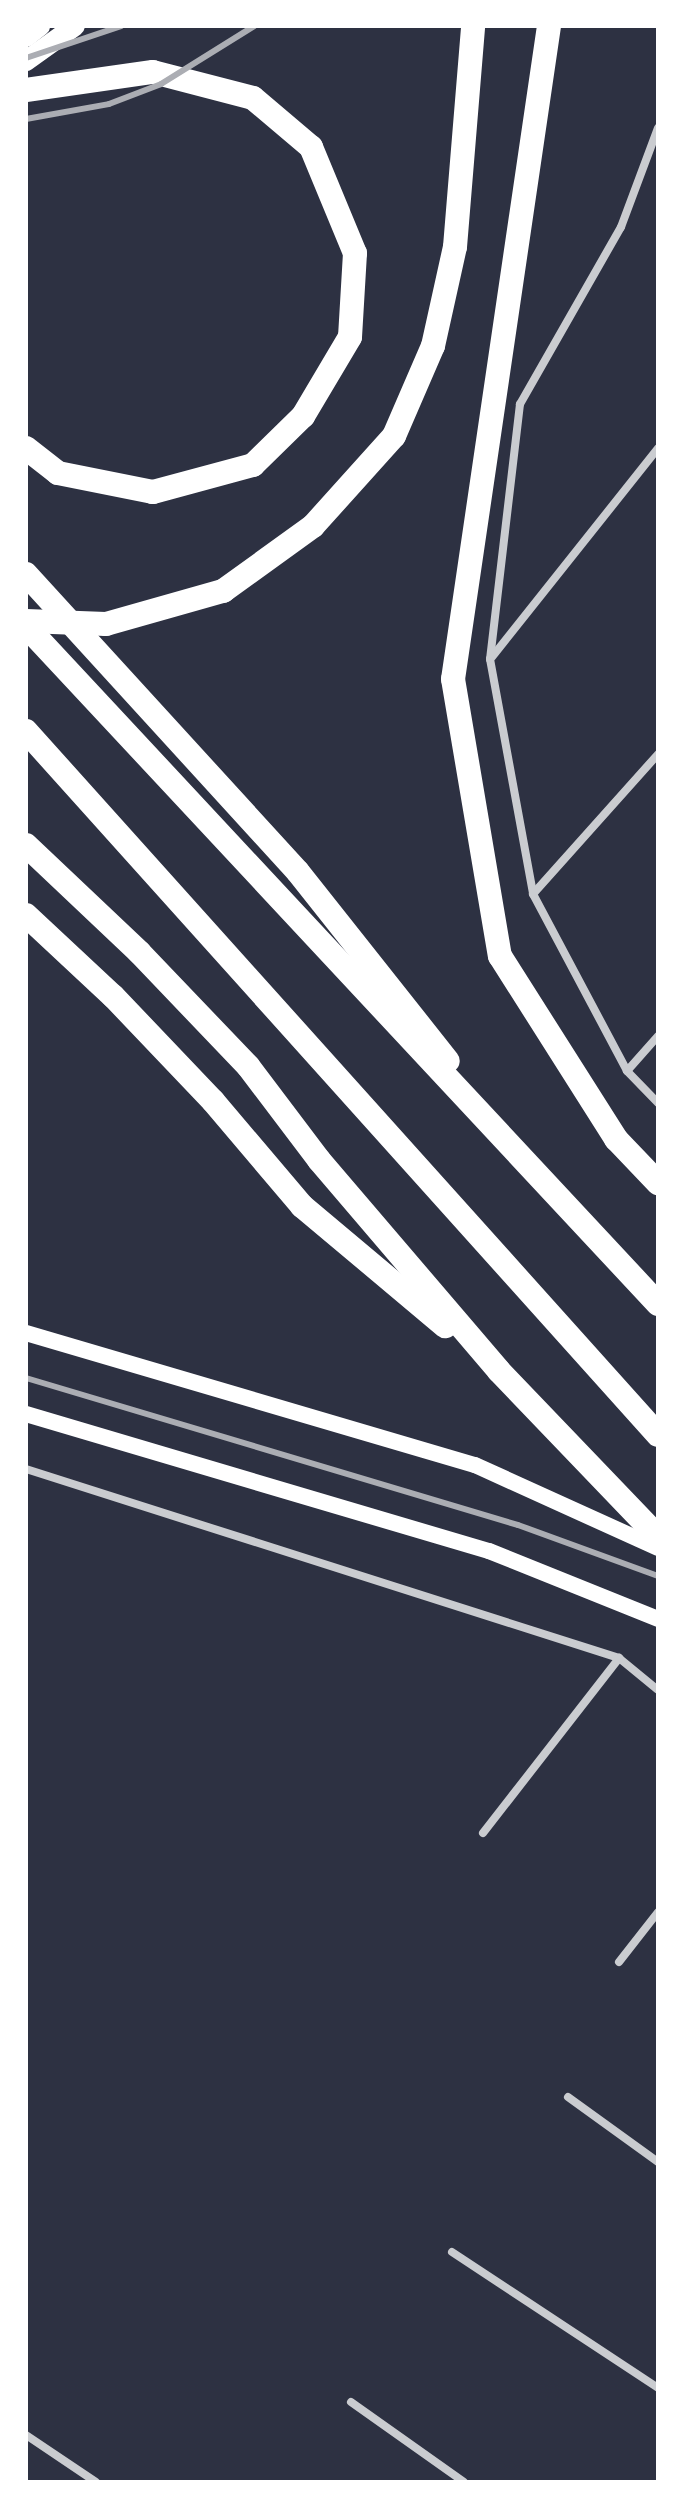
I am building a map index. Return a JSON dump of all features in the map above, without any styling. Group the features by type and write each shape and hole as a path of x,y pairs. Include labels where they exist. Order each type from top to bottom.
{"highway":[{"path":"26,623 106,624 223,591 313,526 394,436 433,346 455,247 473,26"},
{"path":"549,26 453,679 500,956 616,1139 658,1183"},
{"path":"26,90 153,72 253,98 311,147 355,253 350,337 303,416 253,465 153,492 58,473 26,448"},
{"path":"26,574 298,872 559,1200"},
{"path":"26,623 658,1304"},
{"path":"26,731 658,1435"},
{"path":"26,845 139,952 248,1066 319,1160 499,1371 658,1537"},
{"path":"26,915 203,1090 302,1206 499,1371"}],"main road":[{"path":"26,37 40,26"},
{"path":"26,61 75,26"},
{"path":"26,1333 475,1465 658,1548"},
{"path":"26,1414 489,1551 658,1619"}],"street":[{"path":"658,128 621,227 520,404 490,659 533,894 627,1071 658,1103"},
{"path":"490,659 658,448"},
{"path":"533,894 658,754"},
{"path":"627,1071 658,1036"},
{"path":"26,1469 619,1658 658,1690"},
{"path":"483,1833 619,1658"},
{"path":"619,1962 658,1912"},
{"path":"568,2097 658,2162"},
{"path":"452,2252 658,2388"},
{"path":"351,2402 464,2482"},
{"path":"26,2435 96,2482"}],"railway":[{"path":"26,58 121,26"},
{"path":"26,119 109,104 161,84 254,26"},
{"path":"26,1378 518,1525 658,1576"}]}
